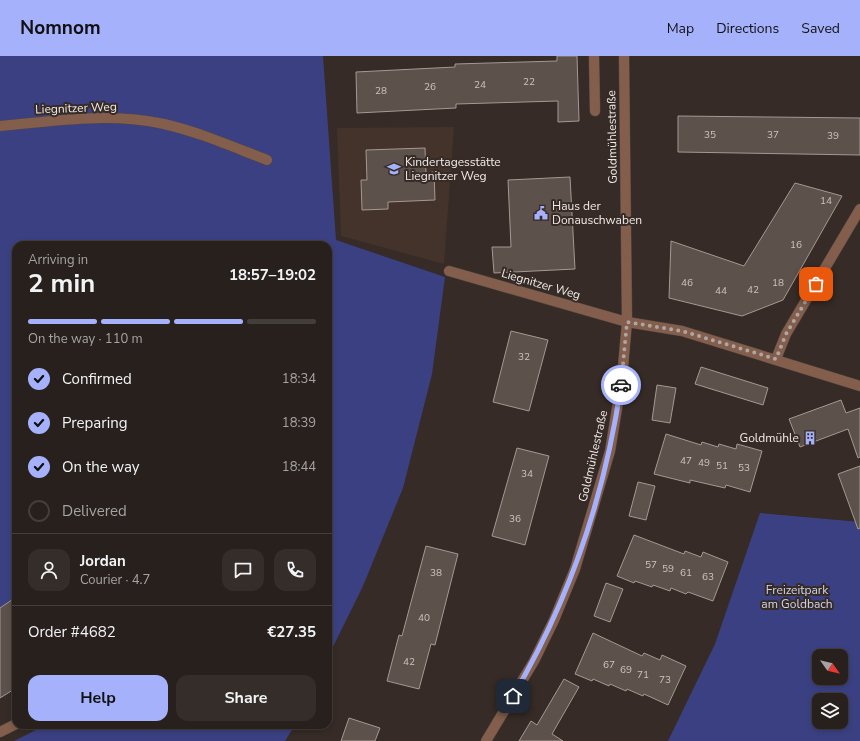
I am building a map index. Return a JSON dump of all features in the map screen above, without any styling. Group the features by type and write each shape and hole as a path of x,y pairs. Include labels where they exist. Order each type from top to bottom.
{"street":[{"path":"594,56 595,111"},
{"name":"Goldmühlestraße","path":"486,741 534,661 554,620 575,569 610,451 622,378 627,322 624,56"},
{"name":"Liegnitzer Weg","path":"0,126 79,119 118,119 163,124 211,138 267,160"},
{"path":"776,359 786,334 860,209"},
{"name":"Liegnitzer Weg","path":"449,271 627,322 682,331 860,386"},
{"path":"0,732 12,726"}],"shaded area":[{"name":"Kindertagesstätte Liegnitzer Weg","path":"454,127 444,264 341,236 337,128"}],"green space":[{"path":"0,56 323,56 336,240 445,277 432,374 403,488 363,586 332,649 332,241 12,241 12,599 0,608"},
{"name":"Freizeitpark am Goldbach","path":"760,513 860,522 860,741 668,741 715,644"},
{"path":"36,729 292,729 285,741 14,741"}],"building":[{"path":"557,56 577,56 579,121 558,122 558,101 456,104 456,108 357,113 356,72 455,67 455,64 557,61"},
{"path":"678,116 860,118 860,155 678,152"},
{"path":"425,148 426,173 434,172 435,200 388,202 388,209 362,210 361,180 367,180 366,150"},
{"name":"Haus der Donauschwaben","path":"570,177 575,269 494,273 492,247 511,247 508,180"},
{"path":"795,183 842,196 783,300 742,316 669,298 671,241 744,266"},
{"path":"511,331 548,340 529,411 493,402"},
{"path":"701,367 768,388 763,405 695,384"},
{"path":"657,385 676,388 670,423 652,420"},
{"name":"Goldmühle","path":"841,400 846,413 860,408 860,457 858,458 848,429 800,447 789,419"},
{"path":"666,434 701,445 702,442 718,447 719,444 736,449 737,444 762,451 750,492 726,485 725,488 690,480 690,483 654,474"},
{"path":"517,448 549,456 525,545 492,536"},
{"path":"860,466 860,528 858,529 838,474"},
{"path":"638,482 655,486 646,520 629,516"},
{"path":"634,535 684,554 685,551 701,557 703,552 728,562 713,601 688,592 686,594 671,588 670,591 635,581 634,583 617,576"},
{"path":"426,546 458,554 435,645 431,644 419,689 387,681 399,635 402,636"},
{"path":"606,583 623,589 610,622 594,616"},
{"path":"12,600 12,690 0,698 0,608"},
{"path":"593,633 642,656 644,653 660,660 662,655 686,666 668,705 644,694 643,696 627,689 626,691 610,684 609,686 593,679 592,681 575,674"},
{"path":"564,679 579,687 552,734 563,741 519,741 531,721 537,725"},
{"path":"349,718 380,728 375,741 341,741"}],"way so far":[{"path":"621,385 627,322 682,331 776,359 786,334 816,284"}],"place":[{"name":"Kindertagesstätte Liegnitzer Weg","path":"394,169"},
{"name":"Haus der Donauschwaben","path":"541,213"},
{"name":"Goldmühle","path":"810,438"}],"route":[{"path":"513,696 534,661 554,620 575,569 606,471 621,385"}]}
